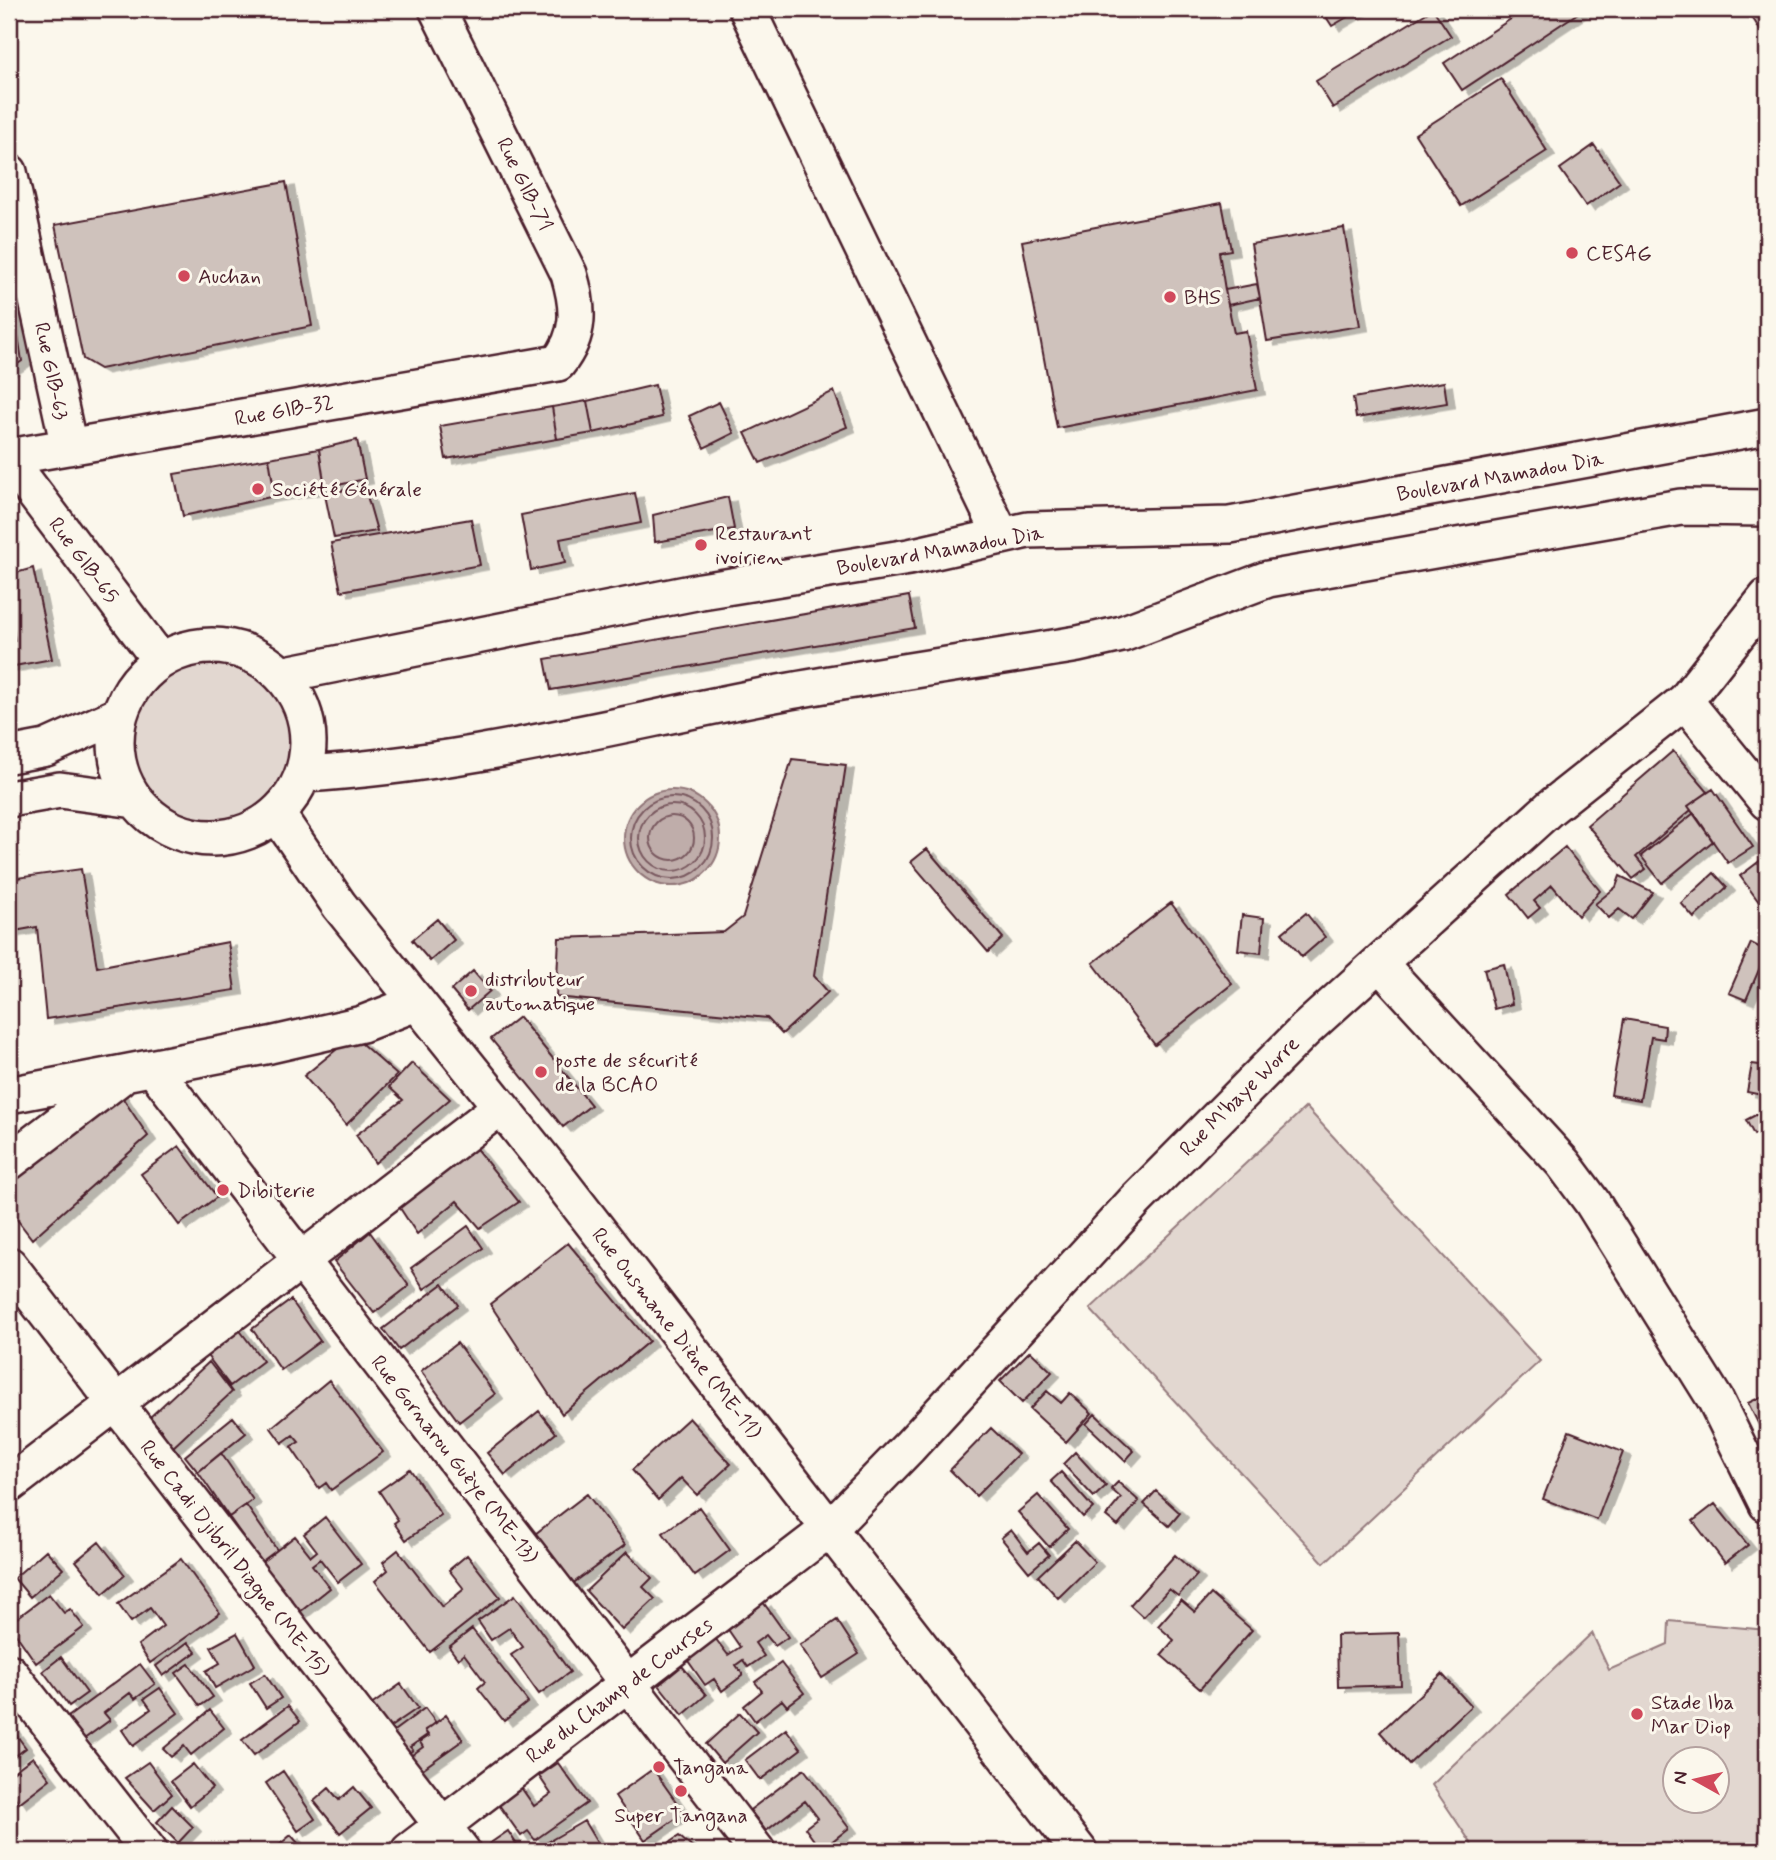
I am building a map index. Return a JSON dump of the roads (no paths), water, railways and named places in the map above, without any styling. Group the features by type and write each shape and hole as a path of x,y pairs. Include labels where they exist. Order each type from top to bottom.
{"street":[{"name":"Rue GIB-71","path":"438,9 569,274 578,314 576,333 558,363"},
{"path":"747,9 1001,535"},
{"name":"Rue GIB-63","path":"9,172 69,447"},
{"name":"Rue GIB-32","path":"9,459 558,363"},
{"name":"Boulevard Mamadou Dia","path":"281,675 701,592 909,557 1028,530 1230,525 1767,426"},
{"name":"Rue GIB-65","path":"9,459 160,660"},
{"path":"303,774 449,760 776,694 1078,644 1122,634 1268,579 1681,507 1767,508"},
{"name":"Rue M'baye Worre","path":"829,1529 909,1447 1135,1201 1305,1030 1550,808 1685,701 1767,597"},
{"path":"206,645 231,647 254,655 281,675 298,697 307,723 308,749 303,774 292,795 277,814 241,835 200,838 161,825 131,794 117,753 119,715 135,682 160,660 182,649 206,645"},
{"path":"1685,701 1767,802"},
{"path":"9,755 46,748 119,715"},
{"path":"9,799 60,790 131,794"},
{"name":"Rue Ousmane Diène (ME-11)","path":"277,814 339,905 499,1108 546,1163 1079,1851"},
{"path":"1379,964 1563,1163 1592,1202 1715,1399 1767,1504"},
{"path":"9,1095 139,1071 352,1026 416,1003"},
{"path":"9,1162 139,1071"},
{"name":"Rue Gornarou Guèye (ME-13)","path":"139,1071 301,1260 757,1851"},
{"path":"9,1485 499,1108"},
{"name":"Rue Cadi Djibril Diagne (ME-15)","path":"9,1265 452,1838"},
{"name":"Rue du Champ de Courses","path":"409,1851 452,1838 628,1684 829,1529"},
{"path":"9,1672 149,1851"}],"water":[{"path":"663,790 681,790 699,798 712,811 720,829 717,857 699,878 681,886 663,886 645,878 632,865 624,847 624,829 632,811 645,798"}],"place":[{"name":"CESAG","path":"1572,253"},
{"name":"Auchan","path":"184,276"},
{"name":"BHS","path":"1170,297"},
{"name":"Société Générale","path":"258,489"},
{"name":"Restaurant ivoirien","path":"701,545"},
{"name":"distributeur automatique","path":"471,991"},
{"name":"poste de sécurité de la BCAO","path":"541,1072"},
{"name":"Dibiterie","path":"223,1190"},
{"name":"Stade Iba Mar Diop","path":"1637,1714"},
{"name":"Tangana","path":"659,1767"},
{"name":"Super Tangana","path":"681,1791"}]}
